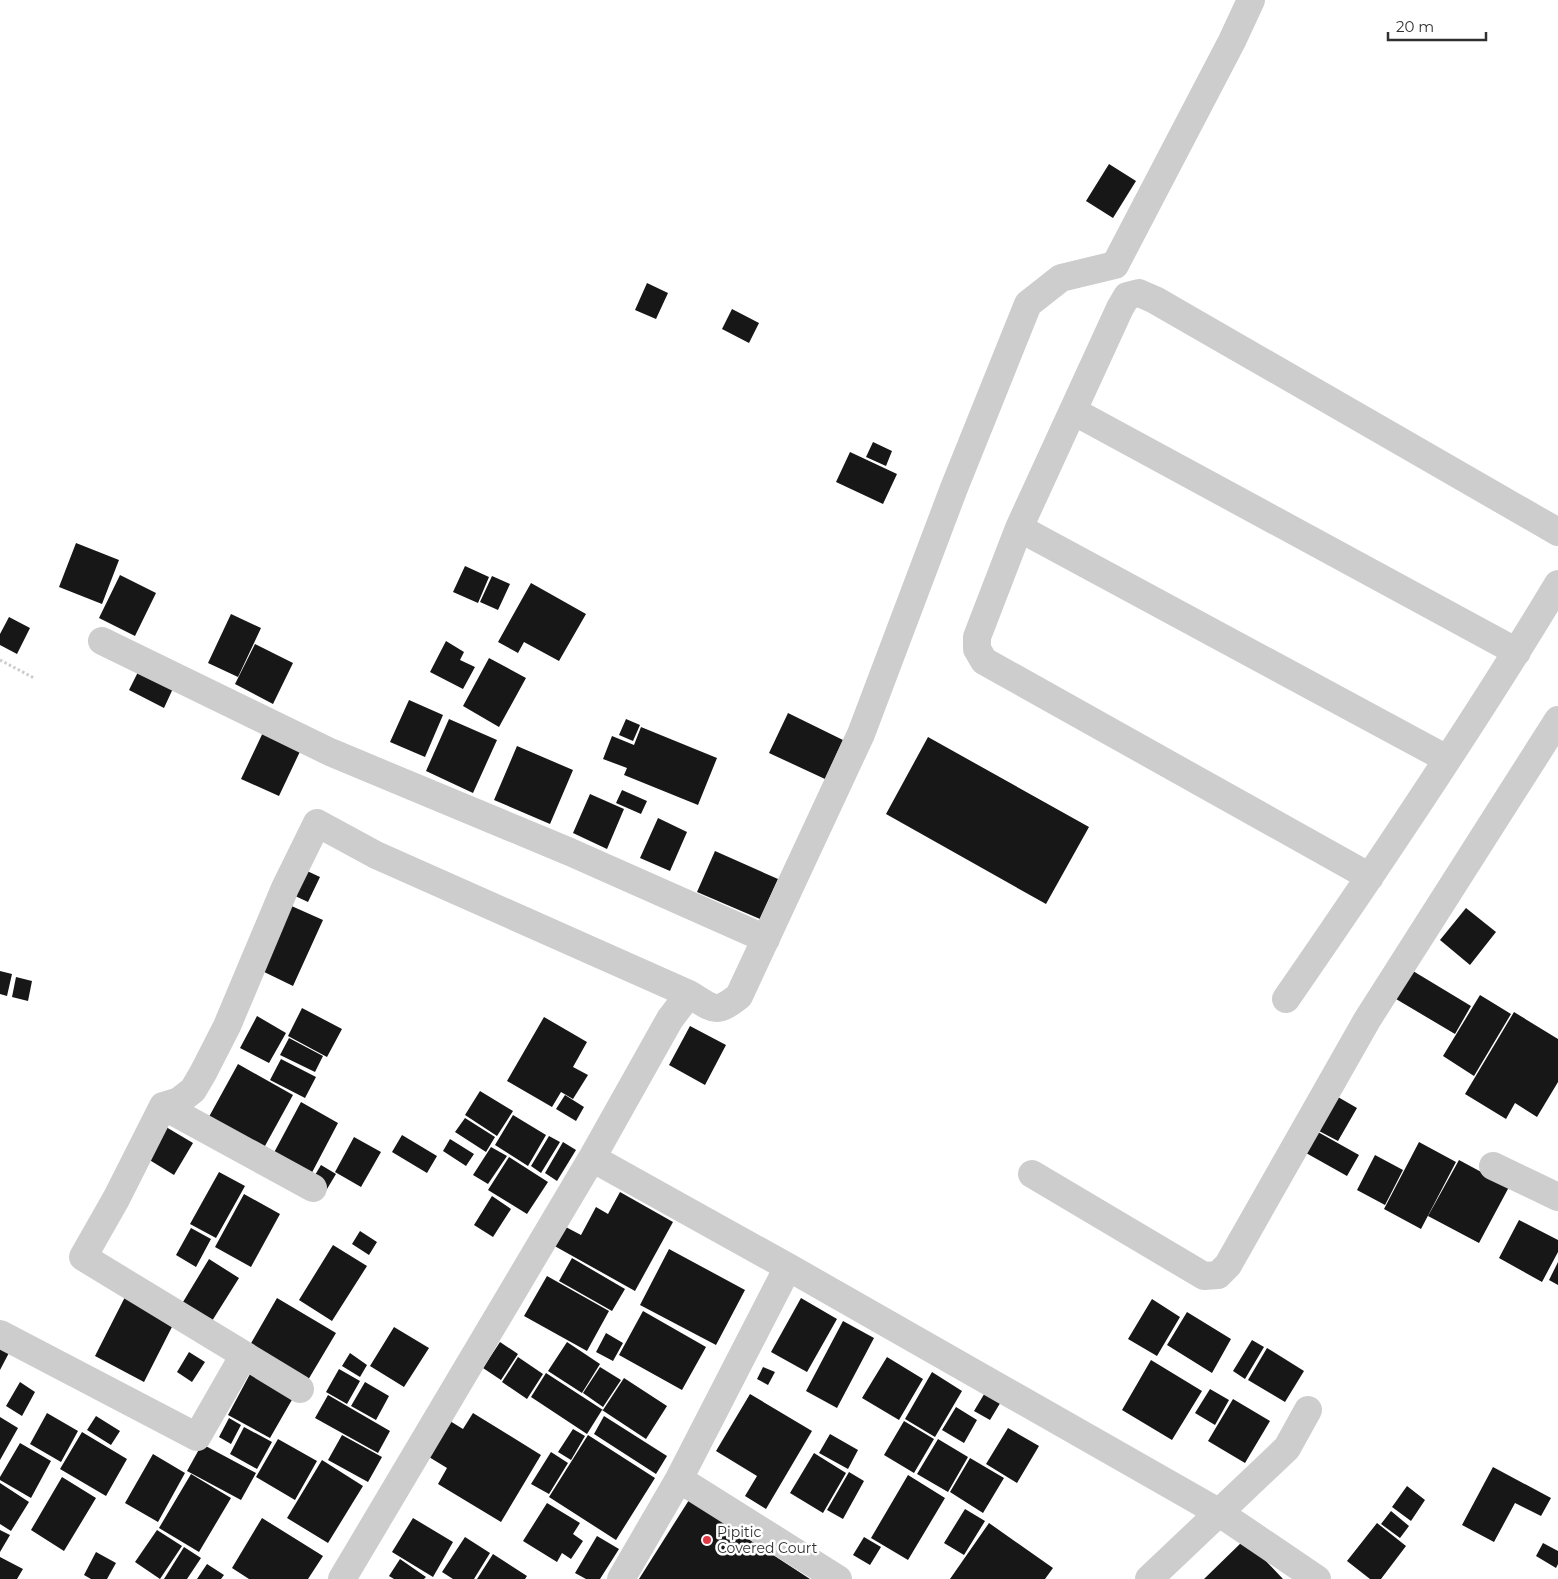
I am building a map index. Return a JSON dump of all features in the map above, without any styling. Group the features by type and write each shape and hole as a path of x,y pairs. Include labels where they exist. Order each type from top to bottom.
{"street":[{"path":"300,1389 83,1257 116,1199 163,1106 179,1102 193,1090 204,1073 227,1026 285,888 317,823 376,855 689,994 712,1008 724,1008 740,996 862,734 954,488 1028,304 1061,278 1115,265 1232,41 1251,0"},
{"path":"1370,877 984,661 977,649 977,637 1019,528 1120,308 1127,296 1139,293 1155,300 1558,532"},
{"path":"1072,411 1517,652"},
{"path":"1019,528 1448,759"},
{"path":"1286,998 1370,877 1448,759 1558,584"},
{"path":"102,641 330,752 570,852 766,939"},
{"path":"1032,1174 1204,1276 1218,1275 1228,1265 1367,1020 1558,720"},
{"path":"342,1579 592,1158 670,1019 689,994"},
{"path":"163,1106 313,1188"},
{"path":"592,1158 788,1267 1218,1512 1317,1579"},
{"path":"1493,1166 1558,1197"},
{"path":"621,1579 679,1479 788,1267"},
{"path":"0,1334 197,1437 244,1355"},
{"path":"1149,1579 1287,1448 1308,1410"},
{"path":"679,1479 838,1579"}],"path":[{"path":"0,660 34,678"}],"building":[{"path":"1109,164 1136,181 1113,218 1086,201"},
{"path":"647,283 668,293 656,319 635,310"},
{"path":"732,309 759,323 749,343 722,329"},
{"path":"873,442 892,451 886,466 866,457"},
{"path":"850,452 897,474 883,504 836,482"},
{"path":"76,543 119,560 102,604 59,587"},
{"path":"465,566 489,577 478,603 453,592"},
{"path":"120,575 156,593 135,636 99,618"},
{"path":"492,576 510,584 498,610 480,602"},
{"path":"531,583 586,614 559,661 524,642 518,653 498,642"},
{"path":"231,614 261,628 238,677 208,663"},
{"path":"9,617 30,628 17,654 0,645 0,634"},
{"path":"446,641 464,652 460,660 475,667 463,689 430,672"},
{"path":"255,644 293,663 273,704 235,684"},
{"path":"489,658 526,678 499,727 463,706"},
{"path":"141,666 176,682 164,708 129,690"},
{"path":"409,700 443,715 425,757 390,742"},
{"path":"788,713 843,740 825,779 769,753"},
{"path":"449,719 497,740 473,793 426,771"},
{"path":"626,719 640,725 633,741 619,735"},
{"path":"266,726 304,743 279,796 241,779"},
{"path":"641,727 717,758 698,805 624,775 627,768 603,759 612,736 634,745"},
{"path":"928,737 1089,827 1046,904 886,814"},
{"path":"517,746 573,770 550,824 494,800"},
{"path":"622,790 647,801 641,814 616,803"},
{"path":"590,794 624,809 607,849 573,833"},
{"path":"658,818 687,832 670,871 640,858"},
{"path":"715,851 778,879 760,919 697,892"},
{"path":"305,870 320,877 308,902 293,895"},
{"path":"287,904 323,920 293,986 258,969"},
{"path":"1466,908 1496,932 1470,965 1440,940"},
{"path":"0,971 12,974 7,996 0,994"},
{"path":"1413,971 1471,1006 1455,1034 1396,999"},
{"path":"16,977 32,981 28,1001 12,997"},
{"path":"1480,995 1511,1014 1474,1076 1443,1056"},
{"path":"302,1008 342,1029 327,1057 288,1036"},
{"path":"1514,1012 1558,1039 1558,1082 1537,1117 1515,1103 1506,1119 1465,1094"},
{"path":"257,1016 286,1033 269,1063 240,1048"},
{"path":"544,1017 587,1042 573,1067 588,1075 573,1099 561,1092 552,1107 507,1081"},
{"path":"690,1026 726,1045 705,1085 669,1065"},
{"path":"289,1038 323,1056 315,1072 280,1055"},
{"path":"281,1059 316,1077 305,1098 270,1080"},
{"path":"238,1064 293,1095 260,1155 205,1124"},
{"path":"480,1091 513,1111 497,1136 465,1115"},
{"path":"565,1095 584,1107 576,1121 556,1109"},
{"path":"1338,1097 1357,1108 1338,1141 1319,1131"},
{"path":"301,1102 338,1123 307,1182 269,1162"},
{"path":"513,1115 546,1135 528,1166 495,1145"},
{"path":"465,1118 495,1137 486,1152 455,1132"},
{"path":"161,1124 193,1143 174,1175 143,1156"},
{"path":"1318,1132 1359,1155 1347,1176 1306,1153"},
{"path":"402,1135 437,1156 427,1173 392,1152"},
{"path":"549,1136 560,1142 541,1173 531,1166"},
{"path":"354,1137 381,1152 361,1187 335,1172"},
{"path":"450,1139 474,1154 466,1166 443,1151"},
{"path":"563,1142 576,1150 557,1181 545,1173"},
{"path":"1419,1142 1456,1162 1421,1229 1384,1209"},
{"path":"491,1147 507,1156 488,1184 473,1175"},
{"path":"1375,1155 1403,1170 1385,1205 1357,1190"},
{"path":"509,1157 548,1182 527,1214 488,1190"},
{"path":"1459,1160 1509,1187 1479,1243 1428,1216"},
{"path":"321,1165 336,1174 324,1194 309,1185"},
{"path":"219,1172 245,1186 216,1238 190,1224"},
{"path":"620,1192 673,1222 635,1291 551,1244 562,1225 581,1235 596,1207 608,1214"},
{"path":"244,1194 280,1214 251,1267 215,1247"},
{"path":"492,1196 511,1209 493,1237 474,1225"},
{"path":"1519,1220 1558,1240 1558,1252 1542,1282 1499,1258"},
{"path":"191,1228 211,1239 196,1267 176,1255"},
{"path":"360,1231 377,1242 369,1255 352,1244"},
{"path":"333,1245 367,1266 332,1321 299,1300"},
{"path":"669,1249 745,1290 716,1345 640,1305"},
{"path":"572,1258 625,1289 612,1311 559,1281"},
{"path":"209,1259 239,1278 212,1321 183,1302"},
{"path":"1558,1262 1558,1285 1549,1280"},
{"path":"547,1276 609,1311 587,1351 524,1316"},
{"path":"125,1297 174,1323 144,1382 95,1356"},
{"path":"277,1298 336,1333 308,1380 250,1345"},
{"path":"801,1298 837,1319 807,1372 771,1352"},
{"path":"1152,1299 1180,1317 1157,1356 1128,1339"},
{"path":"643,1311 706,1347 682,1390 619,1355"},
{"path":"1187,1312 1231,1339 1212,1373 1167,1345"},
{"path":"843,1321 874,1338 837,1408 806,1391"},
{"path":"394,1327 429,1348 404,1387 370,1366"},
{"path":"606,1333 623,1343 613,1361 596,1352"},
{"path":"1252,1340 1264,1347 1245,1379 1233,1371"},
{"path":"500,1342 518,1354 501,1380 483,1368"},
{"path":"567,1342 600,1364 582,1393 548,1371"},
{"path":"0,1343 11,1349 0,1370"},
{"path":"1267,1348 1304,1371 1285,1402 1248,1380"},
{"path":"189,1352 205,1362 192,1382 177,1372"},
{"path":"350,1353 367,1365 360,1377 342,1366"},
{"path":"518,1357 543,1374 527,1399 502,1382"},
{"path":"887,1357 923,1379 899,1420 862,1398"},
{"path":"1151,1360 1202,1391 1172,1440 1122,1410"},
{"path":"600,1367 621,1380 603,1407 583,1393"},
{"path":"763,1367 775,1372 768,1385 757,1379"},
{"path":"339,1369 360,1381 347,1404 326,1392"},
{"path":"932,1372 962,1391 935,1437 905,1419"},
{"path":"546,1373 603,1410 624,1378 667,1406 646,1439 602,1410 587,1434 531,1397"},
{"path":"250,1374 293,1398 270,1438 228,1415"},
{"path":"20,1382 35,1392 22,1416 6,1406"},
{"path":"365,1382 389,1396 376,1420 351,1406"},
{"path":"989,1386 1005,1395 990,1420 974,1411"},
{"path":"1210,1389 1229,1400 1215,1425 1195,1413"},
{"path":"750,1394 812,1431 766,1509 745,1496 757,1476 716,1451"},
{"path":"328,1395 390,1431 378,1453 315,1418"},
{"path":"1233,1399 1270,1421 1245,1463 1208,1441"},
{"path":"956,1407 977,1420 964,1443 942,1430"},
{"path":"47,1413 78,1431 61,1462 30,1444"},
{"path":"473,1413 541,1455 501,1522 438,1484 447,1468 429,1457 450,1421 463,1429"},
{"path":"96,1416 120,1431 111,1445 87,1430"},
{"path":"604,1416 667,1456 656,1474 594,1434"},
{"path":"0,1417 18,1428 0,1460"},
{"path":"229,1418 241,1425 231,1444 219,1437"},
{"path":"904,1421 934,1439 914,1473 884,1455"},
{"path":"244,1427 272,1442 257,1469 230,1454"},
{"path":"1008,1428 1039,1446 1017,1483 986,1464"},
{"path":"573,1429 585,1436 571,1460 558,1452"},
{"path":"82,1432 127,1459 106,1496 60,1469"},
{"path":"830,1434 858,1450 848,1469 819,1453"},
{"path":"342,1435 382,1457 368,1482 328,1460"},
{"path":"588,1435 655,1478 616,1540 549,1497"},
{"path":"278,1439 317,1461 295,1500 256,1477"},
{"path":"938,1439 968,1457 948,1492 917,1474"},
{"path":"20,1443 51,1461 31,1498 0,1480"},
{"path":"202,1444 256,1473 241,1500 187,1471"},
{"path":"551,1452 568,1463 549,1494 531,1484"},
{"path":"814,1453 846,1473 823,1513 790,1493"},
{"path":"153,1454 185,1473 158,1522 125,1503"},
{"path":"970,1458 1004,1478 983,1513 950,1492"},
{"path":"322,1460 363,1486 328,1543 287,1518"},
{"path":"1493,1467 1551,1498 1541,1516 1515,1503 1494,1542 1462,1525"},
{"path":"849,1472 864,1481 843,1519 827,1510"},
{"path":"191,1474 231,1498 199,1552 159,1528"},
{"path":"908,1475 945,1498 908,1560 871,1538"},
{"path":"62,1477 96,1498 64,1551 31,1530"},
{"path":"0,1483 29,1502 11,1531 0,1524"},
{"path":"1407,1486 1425,1500 1411,1521 1392,1507"},
{"name":"Pipitic Covered Court","path":"689,1500 810,1579 639,1579"},
{"path":"547,1503 580,1523 573,1534 583,1541 571,1559 562,1553 557,1562 523,1541"},
{"path":"965,1509 985,1521 964,1555 944,1543"},
{"path":"1391,1511 1409,1526 1400,1538 1381,1524"},
{"path":"262,1518 323,1556 308,1579 249,1579 232,1568"},
{"path":"413,1518 453,1542 433,1577 392,1552"},
{"path":"989,1523 1053,1568 1045,1579 950,1579"},
{"path":"1377,1523 1406,1546 1381,1579 1370,1579 1347,1561"},
{"path":"0,1530 10,1535 0,1552"},
{"path":"157,1530 182,1546 160,1579 135,1562"},
{"path":"597,1536 619,1549 600,1579 586,1579 575,1573"},
{"path":"465,1537 490,1553 474,1579 453,1579 442,1572"},
{"path":"864,1537 881,1547 870,1565 853,1555"},
{"path":"1245,1539 1283,1579 1204,1579"},
{"path":"1543,1543 1558,1551 1558,1564 1556,1568 1536,1556"},
{"path":"184,1547 201,1558 187,1579 164,1579"},
{"path":"96,1552 116,1563 107,1579 91,1579 84,1575"},
{"path":"493,1554 527,1576 525,1579 477,1579"},
{"path":"0,1557 23,1569 17,1579 0,1579"},
{"path":"400,1559 426,1577 424,1579 394,1579 389,1576"},
{"path":"207,1564 224,1575 221,1579 197,1579"}],"place":[{"name":"Pipitic Covered Court","path":"707,1540"}]}
